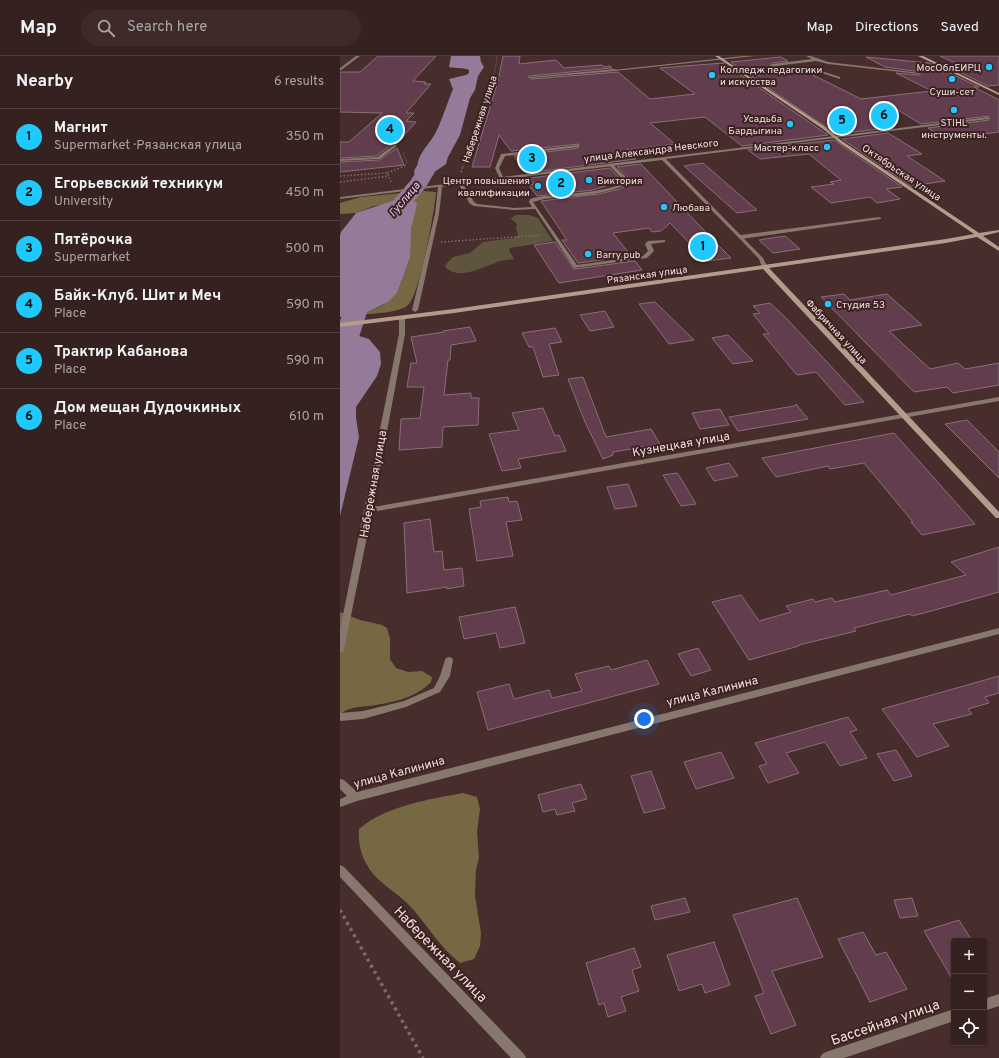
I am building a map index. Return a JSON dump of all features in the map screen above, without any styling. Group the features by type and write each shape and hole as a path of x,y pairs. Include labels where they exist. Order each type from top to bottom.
{"street":[{"path":"340,70 358,56"},
{"name":"Октябрьская улица","path":"717,56 999,249"},
{"path":"531,77 753,56"},
{"path":"808,56 828,63 919,73"},
{"path":"920,56 999,94"},
{"path":"929,56 999,90"},
{"path":"743,74 815,66 816,60"},
{"path":"781,70 772,65 816,60"},
{"path":"806,67 839,78"},
{"name":"улица Александра Невского","path":"340,198 988,118"},
{"path":"340,160 378,158 395,146"},
{"path":"502,178 496,168 502,155 577,146"},
{"name":"Фабричная улица","path":"662,158 762,259 764,266 999,516"},
{"path":"611,164 626,180 627,182 624,185 610,189 535,199 531,202 576,267 645,257 651,251 648,244 650,242 663,241"},
{"path":"460,183 472,203 476,205 514,209 536,208"},
{"path":"415,310 431,242 438,187"},
{"path":"741,237 879,218"},
{"name":"Рязанская улица","path":"340,325 764,266 999,231"},
{"name":"Рязанская улица","path":"980,235 999,235"},
{"name":"Набережная улица","path":"340,650 359,564 402,334 399,318"},
{"name":"Кузнецкая улица","path":"368,510 999,399"},
{"name":"улица Калинина","path":"340,803 355,797 999,631"},
{"path":"340,717 363,714 406,704 437,690 445,676 449,660"},
{"path":"340,783 355,797"},
{"name":"Набережная улица","path":"340,870 520,1058"},
{"path":"987,1004 999,1000"},
{"name":"Бассейная улица","path":"826,1058 951,1016"}],"path":[{"name":"Набережная улица","path":"457,176 461,173 480,118 498,59 496,56"},
{"path":"340,176 387,173 404,167 407,162 403,154 395,146"},
{"path":"387,173 394,186"},
{"path":"340,182 388,176"},
{"path":"431,242 554,234"},
{"path":"340,910 423,1058"}],"shaded area":[{"path":"423,191 436,192 426,253 412,300 407,306 397,310 362,315 383,305 397,293 410,258 410,235 413,218 398,199 392,203 374,206 356,213 340,214 340,203 361,197"},
{"path":"516,215 529,215 538,218 553,241 510,248 509,250 514,259 499,261 470,272 458,273 446,268 445,265 453,257 470,253 483,242 514,238 518,235 516,228 517,224 511,219"},
{"path":"340,612 360,620 382,625 387,628 390,638 390,659 396,668 408,672 422,671 432,677 431,682 425,688 403,699 353,708 346,710 340,715"},
{"path":"463,793 477,797 480,809 477,832 479,857 476,870 475,896 481,933 480,946 474,959 460,963 445,949 407,903 373,874 362,855 359,829 382,814 395,809 422,801"}],"water":[{"path":"451,56 480,56 484,67 478,76 475,90 470,98 460,135 448,157 446,164 430,175 419,178 414,173 419,158 436,132 453,89 449,79 469,73 469,70 466,69 449,67"},
{"path":"401,198 412,198 417,204 411,229 410,258 397,293 388,302 362,315 340,317 341,232 356,213"},
{"path":"356,335 369,339 380,352 381,364 377,376 356,407 359,437 340,516 340,336"}],"building":[{"path":"378,56 436,56 413,81 431,84 406,113 414,113 406,121 416,122 396,144 393,144 376,156 340,158 340,142 349,142 382,113 340,112 340,72 360,72"},
{"path":"503,56 520,56 519,64 556,60 564,68 602,65 604,67 610,66 612,68 528,77 531,79 618,72 650,99 695,94 660,68 723,63 828,135 742,146 705,117 650,123 675,144 627,150 636,159 526,173 514,156 578,148 579,144 511,151 499,135 490,167 472,167 498,81"},
{"path":"940,56 999,56 999,85 988,86 944,64 962,66"},
{"path":"781,57 788,61 772,63 770,66 772,68 745,72 731,62"},
{"path":"866,57 929,63 979,87 974,87 999,100 999,132 947,139 928,128 989,120 989,116 921,124 898,110 887,128 836,134 751,76 805,70 861,99 932,91 896,73 919,75 922,73 921,72 885,67"},
{"path":"888,133 922,154 907,156 945,181 911,186 842,139"},
{"path":"834,140 902,187 886,189 900,199 877,203 870,197 831,203 811,187 834,184 830,182 841,180 809,154 760,159 748,150"},
{"path":"397,148 404,165 340,172 340,162 380,160"},
{"path":"703,163 757,210 737,213 684,166"},
{"path":"641,164 731,258 707,261 670,223 661,231 652,232 649,228 613,233 631,256 578,263 562,240 567,240 541,201 599,194 620,189 630,183 629,178 617,167"},
{"path":"610,168 622,181 593,190 537,196 529,185 534,184 530,178"},
{"path":"785,236 800,249 773,253 759,240"},
{"path":"555,242 574,269 635,261 642,270 559,283 534,245"},
{"path":"844,294 850,300 887,294 922,325 889,331 930,369 958,363 965,369 999,363 999,385 953,393 947,387 914,392 821,297"},
{"path":"655,302 694,340 669,344 639,304"},
{"path":"770,303 787,319 864,402 845,405 816,372 797,375 763,334 769,334 753,314 760,313 753,306"},
{"path":"605,311 614,327 590,331 580,315"},
{"path":"470,327 476,341 451,345 444,395 471,393 471,398 479,398 478,425 443,427 442,447 399,450 401,419 420,418 424,387 407,387 411,363 417,363 411,337"},
{"path":"555,328 562,342 549,344 559,375 543,377 533,347 529,347 522,333"},
{"path":"728,335 753,361 733,364 712,338"},
{"path":"583,377 606,437 651,429 660,444 613,452 613,455 603,459 585,422 568,379"},
{"path":"796,404 808,419 738,431 729,417 794,406"},
{"path":"543,408 555,436 559,435 566,451 518,459 521,468 502,471 489,434 519,430 512,413"},
{"path":"720,409 729,425 700,429 692,413"},
{"path":"967,420 999,452 999,478 945,424"},
{"path":"894,433 975,524 922,535 864,463 830,469 828,466 776,477 762,458"},
{"path":"729,463 738,476 714,481 706,468"},
{"path":"677,473 696,504 681,506 663,475"},
{"path":"628,484 637,506 615,509 607,487"},
{"path":"508,497 509,502 517,501 522,520 506,522 513,556 477,561 469,509 481,507 480,501"},
{"path":"430,519 434,552 442,551 444,570 462,568 464,586 407,593 404,523"},
{"path":"999,547 999,592 912,616 910,614 854,628 856,631 799,645 749,660 712,602 741,595 759,621 791,612 786,606 813,599 815,602 832,598 835,602 887,590 891,595 966,575 951,562"},
{"path":"515,607 525,643 500,648 496,633 464,639 459,617"},
{"path":"698,648 711,670 691,676 678,654"},
{"path":"647,660 659,684 488,730 477,692 509,684 514,699 549,690 552,698 582,691 575,674 609,666 611,670"},
{"path":"999,676 999,693 985,697 989,703 968,709 972,714 933,724 949,746 917,757 882,709"},
{"path":"848,717 857,730 850,732 867,758 840,766 825,742 786,753 799,773 768,783 759,766 767,764 755,743"},
{"path":"896,750 912,776 894,781 877,754"},
{"path":"721,752 734,778 696,789 684,762"},
{"path":"651,771 665,808 644,813 631,776"},
{"path":"581,784 587,799 572,803 575,811 557,815 555,809 543,812 538,795"},
{"path":"685,898 690,912 655,920 651,906"},
{"path":"797,898 823,957 772,971 796,1025 771,1034 755,996 764,993 733,915"},
{"path":"912,898 918,916 900,918 894,900"},
{"path":"959,920 970,938 951,938 951,977 924,931"},
{"path":"863,932 876,955 886,952 907,989 870,1002 838,939"},
{"path":"714,942 730,985 705,993 702,984 679,991 667,955"},
{"path":"634,948 641,967 632,970 639,991 621,997 626,1011 608,1017 604,1003 599,1005 586,963"}],"waterway":[{"name":"Гуслица","path":"340,356 386,221 419,183 445,139"}],"place":[{"name":"MосОблЕИРЦ","path":"989,67"},
{"name":"Колледж педагогики и искусства","path":"712,75"},
{"name":"Суши-сет","path":"952,79"},
{"name":"STIHL инструменты.","path":"954,110"},
{"name":"Дом мещан Дудочкиных","path":"884,116"},
{"name":"Трактир Кабанова","path":"842,121"},
{"name":"Усадьба Бардыгина","path":"790,124"},
{"name":"Байк-Клуб. Шит и Меч","path":"390,130"},
{"name":"Мастер-класс","path":"827,147"},
{"name":"Пятёрочка","path":"532,159"},
{"name":"Виктория","path":"589,180"},
{"name":"Егорьевский техникум","path":"561,184"},
{"name":"Центр повышения квалификации","path":"538,186"},
{"name":"Любава","path":"664,207"},
{"name":"Магнит","path":"703,247"},
{"name":"Barry pub","path":"588,254"},
{"name":"Студия 53","path":"828,304"}]}
